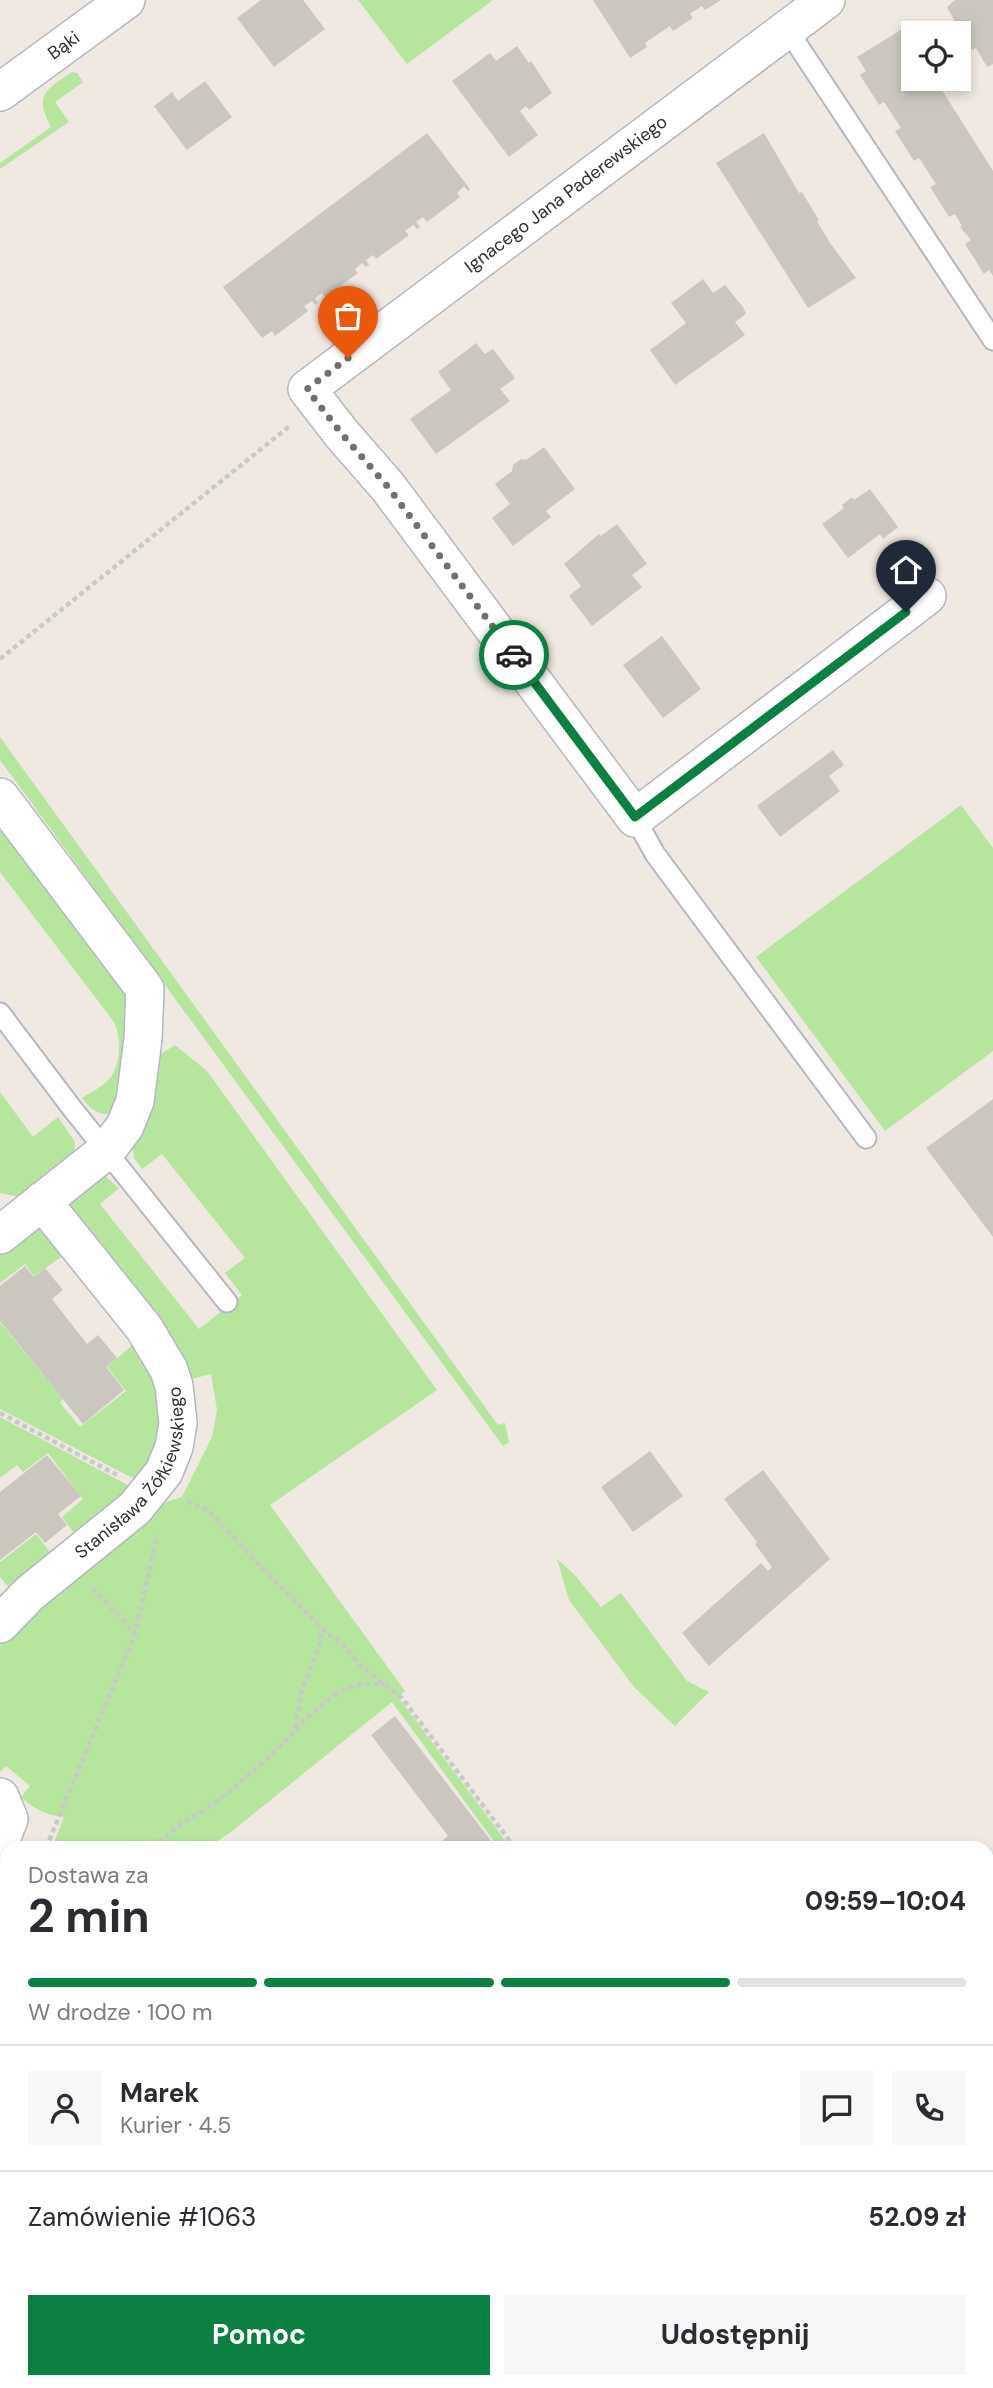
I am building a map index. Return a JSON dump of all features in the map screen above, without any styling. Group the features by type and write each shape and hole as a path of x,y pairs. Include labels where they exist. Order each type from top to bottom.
{"street":[{"name":"Bąki","path":"0,92 126,0"},
{"name":"Ignacego Jana Paderewskiego","path":"312,396 826,0"},
{"path":"312,396 388,487 635,817 927,596"},
{"path":"0,797 145,989 143,1040 135,1101 125,1126 107,1150 0,1236"},
{"name":"Stanisława Żółkiewskiego","path":"0,1624 29,1594 128,1514 149,1492 164,1472 174,1447 178,1423 174,1386 169,1370 144,1328 43,1201"},
{"path":"0,1797 9,1819 0,1841"}],"lane":[{"path":"787,29 993,340"},
{"path":"635,817 656,854 866,1138"},
{"path":"0,1013 71,1107 227,1302"}],"path":[{"path":"0,659 312,396"},
{"path":"0,1413 149,1492 185,1500 207,1510 321,1628 341,1643 362,1667 402,1698 510,1841"},
{"path":"49,1841 135,1634 162,1507 149,1492"},
{"path":"68,1562 135,1634"},
{"path":"295,1730 302,1689 320,1644 321,1628"},
{"path":"160,1841 179,1825 220,1800 329,1698 346,1688 385,1684"}],"green space":[{"path":"358,0 493,0 407,64"},
{"path":"72,72 77,73 83,82 55,102 69,122 0,169 0,163 51,127 43,107 45,94"},
{"path":"0,737 498,1425 505,1423 509,1442 503,1446 0,760"},
{"path":"961,805 993,848 993,1051 885,1131 756,957"},
{"path":"0,826 131,1003 134,1024 113,1114 95,1111 82,1098 104,1084 117,1065 118,1035 114,1022 0,872"},
{"path":"175,1045 207,1071 437,1390 270,1505 405,1691 398,1697 506,1841 494,1841 392,1702 218,1841 55,1841 64,1817 46,1813 30,1805 21,1797 30,1786 6,1766 0,1772 0,1645 19,1619 154,1506 182,1497 212,1437 217,1410 211,1374 187,1380 71,1211 70,1201 104,1175 119,1188 100,1204 199,1329 242,1295 225,1273 245,1258 162,1154 142,1169 134,1158 133,1148 143,1119 153,1059"},
{"path":"0,1092 33,1137 58,1117 75,1142 74,1156 25,1198 0,1193"},
{"path":"31,1225 42,1226 68,1252 34,1276 25,1264 0,1283 0,1250"},
{"path":"0,1322 63,1399 60,1403 80,1427 126,1391 107,1367 136,1342 145,1348 165,1418 142,1483 0,1409"},
{"path":"0,1417 137,1490 77,1537 62,1517 83,1499 48,1453 23,1472 17,1465 0,1478"},
{"path":"36,1534 51,1553 11,1590 0,1577 0,1562"},
{"path":"557,1559 574,1574 601,1607 621,1593 687,1681 709,1692 675,1726 634,1687 569,1600"}],"building":[{"path":"261,0 303,0 325,29 274,67 237,18"},
{"path":"593,0 721,0 705,10 702,6 690,14 693,18 673,31 670,26 645,43 647,47 630,58"},
{"path":"955,0 993,0 993,64 987,67 976,48 971,50 971,21 955,21 947,7"},
{"path":"901,30 901,91 943,91 993,171 993,276 989,270 984,274 965,244 971,240 960,227 962,226 955,214 949,217 930,187 936,184 919,158 914,161 895,131 901,128 884,102 879,105 860,75 866,71 857,57"},
{"path":"517,46 529,63 531,61 552,93 529,110 526,106 520,111 538,135 509,157 452,81 490,53 496,61"},
{"path":"205,81 232,117 187,150 154,106 172,92 178,101"},
{"path":"427,133 470,189 468,191 464,186 457,193 460,197 427,222 423,217 416,222 420,227 417,229 413,225 405,231 409,235 376,259 373,255 366,260 369,265 366,267 362,263 355,269 358,273 325,297 322,293 315,298 318,303 315,305 312,301 304,306 308,311 275,336 272,331 262,338 223,287"},
{"path":"764,133 799,193 802,192 819,220 817,221 830,243 856,278 808,308 716,163"},
{"path":"703,279 713,293 725,285 743,307 746,314 735,322 745,335 675,385 650,350 686,323 671,303"},
{"path":"476,343 485,354 493,349 515,378 500,389 510,401 436,454 410,419 451,390 438,372"},
{"path":"544,447 575,489 546,511 551,517 513,546 492,518 510,504 495,484 512,471 513,465 521,459 526,460"},
{"path":"870,489 898,527 883,539 880,534 848,558 822,524 844,508 842,505 852,497 854,500"},
{"path":"617,524 647,564 632,575 642,587 592,626 569,596 581,586 564,564 599,534 601,536"},
{"path":"662,636 701,689 663,718 623,665"},
{"path":"833,750 844,765 829,776 840,791 780,837 757,806"},
{"path":"993,1099 993,1237 926,1148"},
{"path":"25,1266 34,1277 45,1268 63,1290 52,1299 87,1344 98,1335 117,1358 106,1367 124,1390 83,1424 0,1321 0,1286"},
{"path":"650,1451 683,1496 633,1532 601,1487"},
{"path":"47,1455 81,1496 58,1514 67,1525 45,1543 36,1532 0,1560 0,1492"},
{"path":"763,1470 830,1559 709,1666 682,1633 761,1563 768,1571 772,1567 755,1544 757,1542 724,1499"},
{"path":"395,1716 491,1841 442,1841 448,1836 371,1735"}],"way so far":[{"path":"348,358 307,389 388,487 514,655"}],"route":[{"path":"514,655 635,817 906,612"}]}
